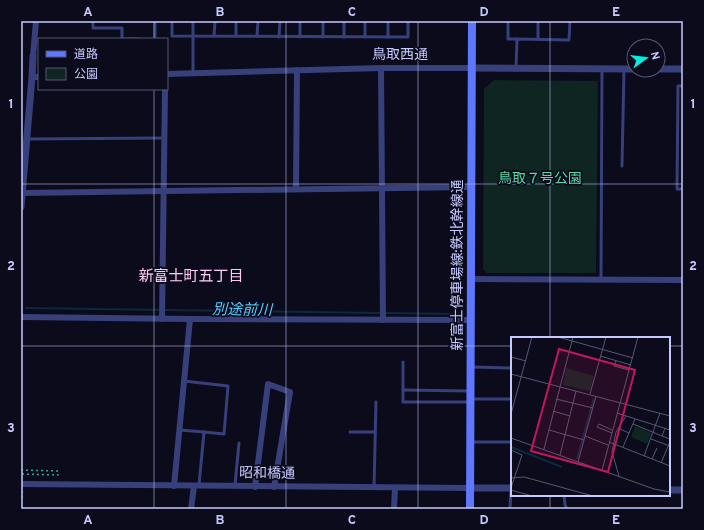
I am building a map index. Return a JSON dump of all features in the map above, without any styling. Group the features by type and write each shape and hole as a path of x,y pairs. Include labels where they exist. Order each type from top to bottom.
{"main road":[{"name":"新富士停車場線:鉄北幹線通","path":"470,509 472,21"}],"street":[{"path":"21,207 27,139 36,77 33,56 36,21"},
{"path":"381,68 382,320"},
{"name":"鳥取西通","path":"168,74 381,68 624,69"},
{"path":"666,69 683,69"},
{"path":"296,189 297,70"},
{"path":"162,319 165,90"},
{"path":"22,193 471,187"},
{"path":"471,279 683,280"},
{"path":"21,317 190,320 471,320"},
{"path":"174,486 190,320"},
{"path":"255,487 268,384 290,392 274,487"},
{"name":"昭和橋通","path":"21,484 511,488"},
{"path":"191,509 196,486"},
{"path":"394,509 395,488"},
{"path":"670,490 683,490"}],"lane":[{"path":"93,21 93,28 122,28 122,38"},
{"path":"154,38 155,21"},
{"path":"172,21 172,36 300,37 408,37 408,21"},
{"path":"193,21 193,73"},
{"path":"214,36 215,21"},
{"path":"236,21 236,36"},
{"path":"257,36 258,21"},
{"path":"279,36 280,21"},
{"path":"300,21 300,37"},
{"path":"323,21 323,37"},
{"path":"344,21 344,37"},
{"path":"365,21 365,37"},
{"path":"388,21 388,37"},
{"path":"508,21 508,39 570,40 570,21"},
{"path":"538,21 538,39"},
{"path":"516,39 516,68"},
{"path":"601,280 602,69"},
{"path":"622,166 624,69"},
{"path":"683,86 678,86 678,188 683,189"},
{"path":"27,139 164,138"},
{"path":"403,362 404,402 471,397"},
{"path":"471,367 511,368"},
{"path":"180,430 224,434 228,386 184,382"},
{"path":"403,390 471,397 511,399"},
{"path":"374,488 376,402"},
{"path":"196,486 204,432"},
{"path":"350,432 375,432"},
{"path":"470,442 511,442"},
{"path":"234,486 239,443"},
{"path":"510,509 511,488"},
{"path":"564,496 567,509"}],"path":[{"path":"21,470 50,471"}],"green space":[{"name":"鳥取７号公園","path":"494,80 598,81 596,273 487,273 483,269 484,89"}],"waterway":[{"name":"別途前川","path":"26,308 458,314"}],"district":[{"name":"新富士町五丁目","path":"191,277"}]}
